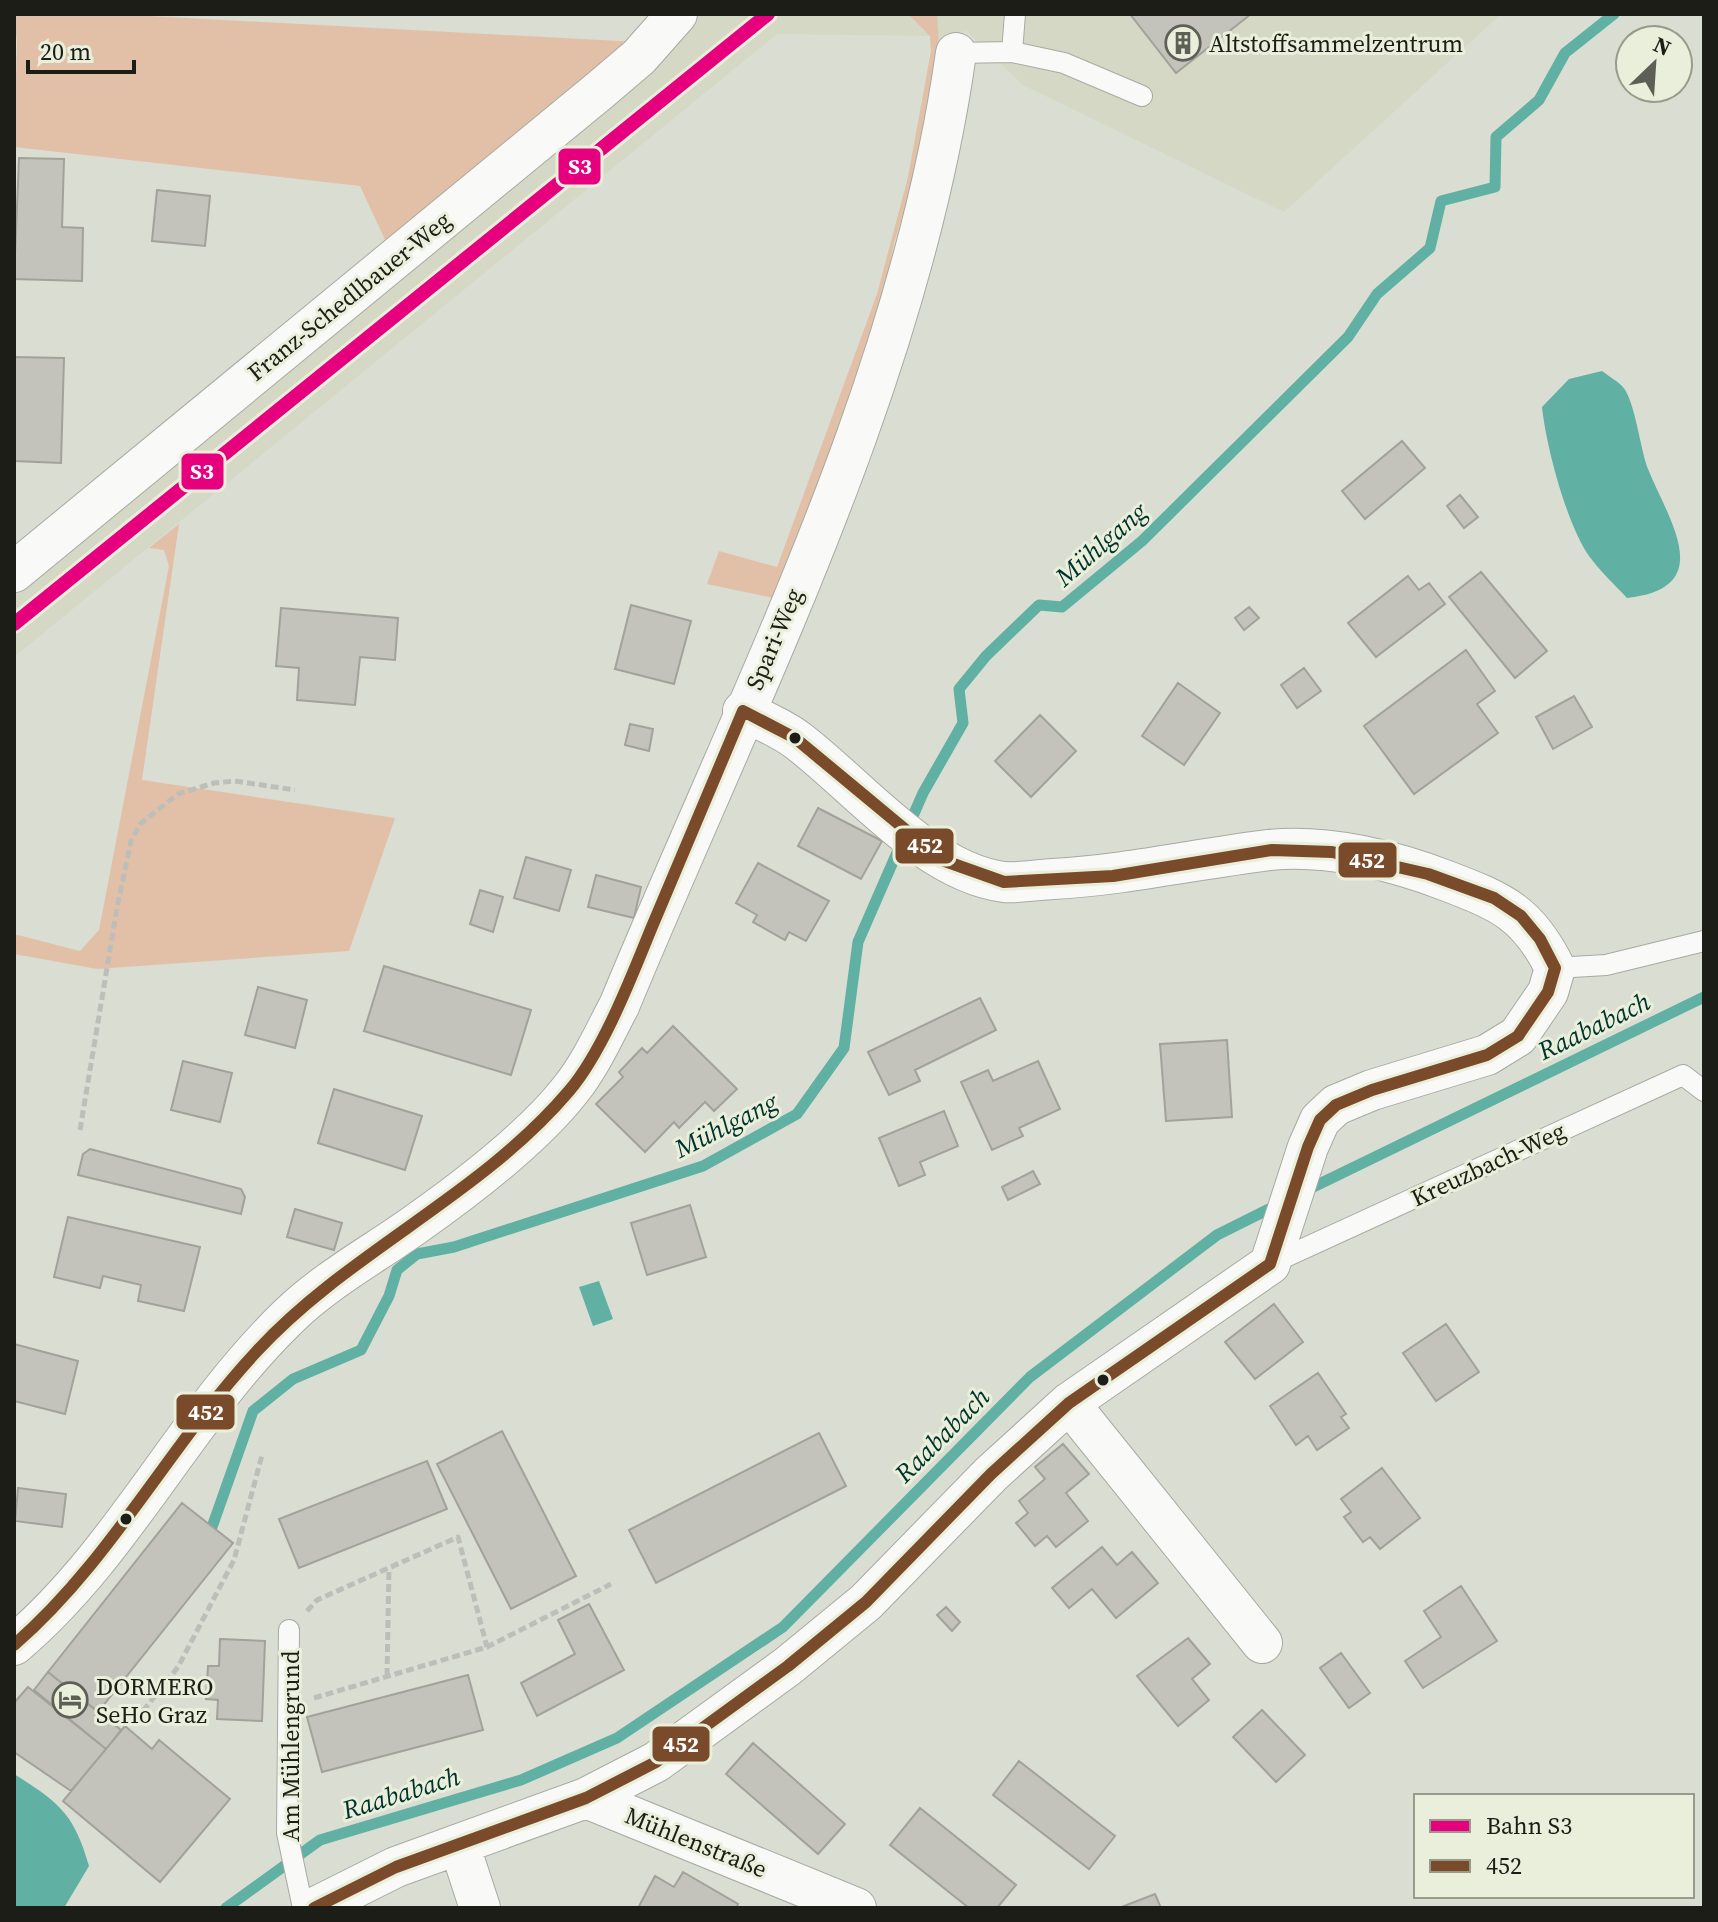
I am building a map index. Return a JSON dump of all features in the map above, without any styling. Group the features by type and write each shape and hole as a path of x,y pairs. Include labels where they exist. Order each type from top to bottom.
{"street":[{"name":"Franz-Schedlbauer-Weg","path":"14,572 599,91 639,57 677,14"},
{"name":"Spari-Weg","path":"14,1645 43,1620 104,1550 215,1396 288,1317 318,1292 419,1223 511,1148 570,1090 619,1006 824,520 880,364 920,228 949,100 956,53"},
{"path":"743,711 795,738 942,860 1004,882 1113,876 1272,850 1332,852 1428,874 1494,898 1521,916 1540,939 1555,968 1548,992 1518,1036 1487,1055 1372,1090 1336,1105 1320,1120 1308,1147 1274,1247"},
{"name":"Kreuzbach-Weg","path":"586,1798 656,1762 788,1666 866,1602 991,1474 1069,1403 1274,1247"},
{"path":"1069,1403 1262,1643"},
{"path":"314,1908 396,1867 586,1798"},
{"name":"Mühlenstraße","path":"586,1798 856,1908"},
{"path":"459,1844 480,1908"}],"lane":[{"path":"1012,52 1015,14"},
{"path":"956,53 1012,52 1064,63 1142,96"},
{"path":"1555,968 1606,965 1704,941"},
{"name":"Kreuzbach-Weg","path":"1274,1247 1683,1075 1704,1091"},
{"name":"Am Mühlengrund","path":"289,1630 287,1833 303,1908"}],"path":[{"path":"80,1130 117,908 131,841 140,824 178,794 214,783 235,781 295,790"},
{"path":"143,1711 178,1667 234,1560 262,1455"},
{"path":"289,1630 317,1600 458,1537 487,1647"},
{"path":"387,1676 389,1568"},
{"path":"290,1705 487,1647 611,1584"}],"shaded area":[{"path":"14,14 111,14 638,42 387,244 360,186 14,147 17,42"},
{"path":"680,14 1501,14 1284,212 1023,85 965,30 940,61 936,36 777,34 14,657 14,586"},
{"path":"908,14 937,14 940,61 925,146 894,243 881,315 778,599 707,584 719,551 777,567 877,294 908,177 931,51 930,36"},
{"path":"179,524 142,780 395,818 349,951 97,969 14,954 14,934 80,951 99,930 169,566 164,550 149,548"}],"water":[{"path":"1602,371 1627,392 1648,469 1675,530 1680,549 1679,566 1672,581 1655,592 1627,598 1589,556 1573,525 1553,463 1542,407 1569,379"},
{"path":"599,1281 613,1319 593,1326 579,1287"},
{"path":"14,1774 63,1811 83,1848 89,1866 64,1908 14,1908"}],"building":[{"name":"Altstoffsammelzentrum","path":"1130,14 1251,14 1176,73"},
{"path":"19,158 64,159 62,227 83,228 82,281 14,279"},
{"path":"157,190 210,196 205,246 152,241"},
{"path":"14,357 64,358 61,463 14,461"},
{"path":"1402,441 1425,468 1365,519 1342,491"},
{"path":"1460,495 1478,517 1464,528 1447,506"},
{"path":"1481,572 1547,651 1515,678 1449,597"},
{"path":"1408,576 1419,590 1429,583 1445,604 1376,657 1348,623"},
{"path":"631,605 691,621 674,684 615,669"},
{"path":"1249,607 1259,618 1244,630 1235,618"},
{"path":"281,608 398,618 395,660 360,657 355,705 297,700 299,668 276,666"},
{"path":"1466,650 1495,691 1477,704 1498,733 1414,794 1364,726"},
{"path":"1304,668 1321,691 1297,708 1281,685"},
{"path":"1178,683 1220,713 1184,765 1142,736"},
{"path":"1574,696 1592,727 1553,749 1536,717"},
{"path":"1040,715 1076,751 1031,797 995,761"},
{"path":"630,724 653,729 649,751 625,745"},
{"path":"818,808 882,841 861,879 798,846"},
{"path":"526,857 571,870 559,911 514,898"},
{"path":"758,863 829,901 806,941 789,932 785,940 753,922 757,915 736,903"},
{"path":"596,875 641,887 634,918 588,907"},
{"path":"480,890 503,897 493,932 470,924"},
{"path":"384,966 531,1010 511,1075 364,1031"},
{"path":"258,987 307,1000 295,1048 245,1035"},
{"path":"980,998 996,1030 915,1070 920,1081 889,1095 868,1052"},
{"path":"673,1026 737,1089 714,1111 705,1102 679,1128 674,1122 645,1152 596,1104 623,1077 619,1072 642,1048 647,1053"},
{"path":"1227,1040 1232,1117 1166,1121 1160,1044"},
{"path":"183,1061 232,1073 220,1122 171,1110"},
{"path":"1038,1061 1060,1109 1019,1128 1023,1136 992,1150 961,1082 988,1070 993,1081"},
{"path":"334,1089 422,1116 405,1170 318,1143"},
{"path":"944,1111 958,1146 920,1162 925,1175 899,1186 879,1138"},
{"path":"90,1149 241,1189 245,1197 241,1214 78,1175 83,1154"},
{"path":"1033,1171 1040,1184 1008,1200 1002,1187"},
{"path":"690,1205 706,1257 647,1275 631,1223"},
{"path":"295,1209 342,1223 334,1250 287,1237"},
{"path":"68,1217 200,1247 184,1311 138,1301 141,1285 103,1276 100,1288 54,1277"},
{"path":"1274,1304 1303,1342 1255,1379 1225,1342"},
{"path":"1446,1324 1479,1372 1436,1401 1403,1353"},
{"path":"14,1344 78,1361 65,1414 14,1401"},
{"path":"1318,1373 1346,1414 1341,1417 1349,1428 1317,1450 1308,1436 1296,1445 1270,1406"},
{"path":"502,1431 576,1576 511,1609 437,1464"},
{"path":"819,1433 846,1486 656,1583 629,1530"},
{"path":"1063,1444 1089,1474 1066,1493 1088,1521 1056,1547 1047,1536 1035,1546 1016,1523 1028,1513 1019,1501 1045,1479 1035,1467"},
{"path":"427,1461 447,1509 299,1568 279,1519"},
{"path":"1382,1468 1420,1518 1380,1549 1370,1537 1363,1542 1344,1517 1351,1512 1341,1499"},
{"path":"18,1488 66,1494 62,1527 15,1521"},
{"path":"182,1503 233,1543 98,1712 48,1672"},
{"path":"1102,1547 1117,1565 1132,1552 1158,1583 1116,1618 1092,1589 1069,1608 1052,1588"},
{"path":"1461,1586 1497,1641 1423,1688 1405,1661 1441,1637 1424,1611"},
{"path":"589,1604 624,1670 537,1716 521,1683 575,1654 558,1620"},
{"path":"946,1607 960,1622 952,1631 937,1615"},
{"path":"1188,1638 1210,1664 1192,1679 1209,1700 1178,1726 1137,1676"},
{"path":"220,1639 265,1641 262,1721 217,1719 218,1700 206,1699 208,1666 219,1666"},
{"path":"1341,1653 1370,1693 1349,1708 1320,1668"},
{"path":"48,1672 121,1730 106,1749 34,1690"},
{"path":"468,1675 483,1730 322,1772 307,1717"},
{"path":"28,1687 106,1749 71,1791 14,1752 14,1703"},
{"path":"1262,1710 1305,1755 1276,1782 1233,1737"},
{"path":"125,1726 152,1749 159,1740 230,1799 160,1882 63,1801"},
{"path":"753,1743 845,1824 818,1854 726,1774"},
{"path":"1019,1761 1115,1836 1089,1869 993,1795"},
{"path":"920,1808 1016,1885 997,1908 969,1908 890,1845"},
{"path":"683,1872 738,1904 736,1908 638,1908 655,1876 674,1887"},
{"path":"1155,1894 1161,1908 1119,1908"}],"waterway":[{"name":"Mühlgang","path":"212,1527 253,1411 293,1379 361,1350 389,1296 397,1270 417,1254 454,1247 703,1166 797,1114 844,1048 858,942 923,793 963,723 959,689 986,656 1039,605 1062,607 1142,541 1348,337 1377,294 1430,248 1441,201 1495,187 1496,137 1539,100 1565,53 1614,14"},
{"name":"Raababach","path":"1305,1191 1704,997"},
{"name":"Raababach","path":"226,1908 320,1840 521,1780 617,1738 783,1627 1030,1377 1217,1235 1279,1204"}],"rail line":[{"name":"S3","path":"14,624 768,14"}],"transit line":[{"name":"452","path":"743,711 795,738 942,860 1004,882 1113,876 1272,850 1332,852 1428,874 1494,898 1521,916 1540,939 1555,968"},
{"name":"452","path":"14,1645 81,1577 196,1424 257,1351 332,1283 496,1162 569,1091 593,1056 615,1013 743,711"},
{"name":"452","path":"314,1908 396,1867 586,1798 656,1762 788,1666 866,1602 991,1474 1069,1403 1270,1264 1308,1147 1320,1120 1336,1105 1372,1090 1487,1055 1518,1036 1548,992 1555,968"}],"place":[{"name":"Altstoffsammelzentrum","path":"1183,43"},
{"name":"DORMERO SeHo Graz","path":"70,1700"}]}
